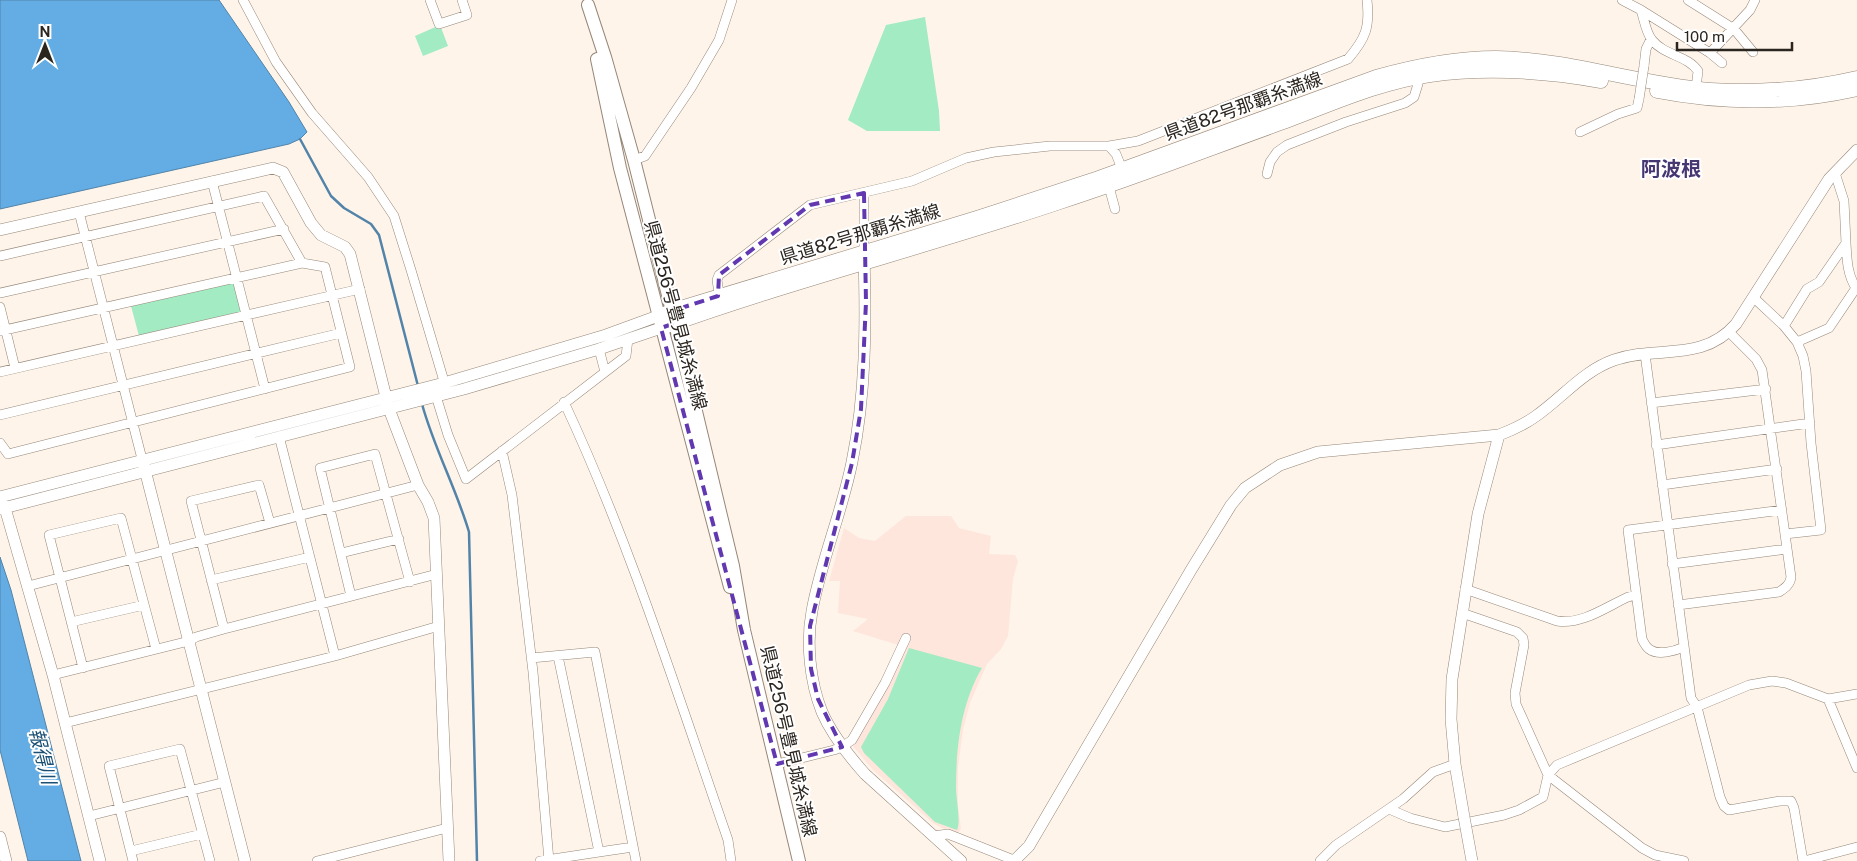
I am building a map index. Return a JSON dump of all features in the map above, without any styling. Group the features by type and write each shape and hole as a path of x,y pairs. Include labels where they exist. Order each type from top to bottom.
{"main road":[{"name":"県道256号豊見城糸満線","path":"587,3 634,160 674,317 733,566 744,630"},
{"name":"県道256号豊見城糸満線","path":"587,3 620,168 724,567 744,630 799,861"},
{"name":"県道82号那覇糸満線","path":"660,322 865,258 980,229 1107,180 1415,73 1470,60 1517,60 1581,68 1696,88 1757,91 1808,87 1857,78"},
{"name":"県道82号那覇糸満線","path":"1415,73 1521,71 1590,79 1699,98 1733,100 1806,98 1857,89"}],"street":[{"path":"243,0 276,62 312,113 368,177 394,216 411,270 448,435 466,479 626,356 628,339"},
{"path":"430,0 439,24 468,15 462,0"},
{"path":"634,160 645,156 691,88 718,40 732,0"},
{"path":"721,302 717,280 720,275 810,205 912,181 966,158 994,152 1050,146 1109,146 1138,141 1348,59 1362,42 1366,31 1369,18 1367,0"},
{"path":"1622,0 1710,53 1722,63"},
{"path":"1688,0 1734,29 1753,52"},
{"path":"1710,53 1734,29 1750,10 1755,0"},
{"path":"1641,10 1650,39 1670,55 1693,64 1698,71 1696,88"},
{"path":"1580,132 1618,114 1637,108 1646,49 1650,39"},
{"path":"1267,174 1270,162 1277,152 1287,145 1346,122 1405,103 1414,97 1418,84 1415,73"},
{"path":"1109,146 1116,154 1124,174"},
{"path":"933,836 948,834 1015,861 1029,846 1191,570 1231,505 1245,488 1280,465 1318,452 1499,435 1537,416 1584,376 1614,360 1644,354 1700,349 1729,332 1835,174 1857,150"},
{"path":"0,230 273,168 283,172 311,223 321,234 345,247 350,254 387,403 418,484 434,518 449,861"},
{"path":"1798,342 1829,328 1856,288 1851,281 1849,272 1844,202 1835,174"},
{"path":"1107,180 1114,209"},
{"path":"212,181 265,389"},
{"path":"864,193 866,302 863,383 852,463 816,594 810,626 810,653 822,712 842,747 865,774 961,861"},
{"path":"0,256 264,196 302,263"},
{"path":"79,212 245,861"},
{"path":"0,293 284,229"},
{"path":"1784,326 1807,289 1819,282 1846,243"},
{"path":"0,443 8,454 350,368 325,268 302,263 3,330"},
{"path":"0,372 360,289"},
{"path":"1753,298 1784,326 1798,342 1806,371 1821,530 1785,534"},
{"path":"0,307 3,330 15,368"},
{"path":"437,391 606,334 660,322"},
{"path":"1,503 142,459 405,399 599,349 628,339 660,322"},
{"path":"1678,605 1779,592 1788,586 1790,582 1777,470 1762,370 1756,359 1729,332"},
{"path":"0,415 341,333"},
{"path":"599,349 605,372"},
{"path":"1644,354 1692,698 1720,798 1724,806 1729,810 1780,801 1791,801 1804,861 1857,847"},
{"path":"1651,404 1766,389"},
{"path":"564,402 590,458 655,628 728,840 731,861"},
{"path":"1,503 145,472 279,436 387,403"},
{"path":"1656,445 1810,423"},
{"path":"1472,861 1454,764 1451,719 1452,679 1478,514 1499,435"},
{"path":"279,436 335,656"},
{"path":"502,451 512,495 531,658 546,861 633,847"},
{"path":"352,596 320,468 375,454 410,582"},
{"path":"1662,484 1777,470"},
{"path":"28,586 418,484"},
{"path":"224,629 191,501 259,485 270,523"},
{"path":"1,503 28,586 53,676 100,861"},
{"path":"1684,647 1675,651 1655,652 1647,649 1642,639 1628,530 1782,510"},
{"path":"83,668 49,535 121,518 156,649"},
{"path":"341,553 399,539"},
{"path":"1672,564 1787,549"},
{"path":"211,580 310,556"},
{"path":"53,676 189,641 196,637 224,629 437,574"},
{"path":"1465,589 1557,621 1568,623 1578,621 1636,595"},
{"path":"71,622 144,605"},
{"path":"1462,613 1517,632 1523,638 1524,644 1515,693 1516,704 1548,775 1642,848 1655,855 1684,861"},
{"path":"65,723 335,656 439,626"},
{"path":"777,764 842,747 852,740 885,683 906,638"},
{"path":"531,658 595,652 636,861"},
{"path":"558,656 599,852"},
{"path":"1389,809 1410,818 1445,827 1504,815 1519,810 1543,798 1548,775 1557,764 1749,685 1772,681 1828,699 1857,694"},
{"path":"1828,699 1857,768"},
{"path":"133,861 109,766 180,749 210,861"},
{"path":"1320,861 1336,845 1389,809 1419,786 1433,772 1454,764"},
{"path":"89,816 225,782"},
{"path":"317,861 340,858 447,828"},
{"path":"131,851 202,834"},
{"path":"0,837 6,861"}],"highlighted area":[{"path":"864,193 866,302 861,409 852,463 810,626 811,669 818,699 842,747 777,764 661,328 675,323 672,311 718,296 719,275 794,216 810,205"}],"shaded area":[{"path":"906,516 951,516 959,528 991,536 989,554 1015,555 1018,561 1013,579 1008,636 1001,649 987,664 970,703 963,730 958,767 958,805 961,829 958,833 933,823 872,769 853,746 900,662 898,645 853,631 868,619 838,613 840,581 829,581 844,528 859,538 875,541"}],"green space":[{"path":"925,17 939,111 940,131 867,131 848,120 886,25"},
{"path":"440,25 448,46 423,56 415,36"},
{"path":"234,281 243,312 139,336 131,306"},
{"path":"909,648 982,668 969,696 961,726 956,773 959,822 957,830 935,822 864,753 861,747 888,699"}],"water":[{"path":"0,0 219,0 289,102 307,132 300,139 289,144 0,209"},
{"name":"報得川","path":"0,557 11,590 81,861 28,861 0,750"}],"waterway":[{"path":"300,139 331,196 344,208 371,224 379,235 418,386"},
{"path":"422,404 469,532 477,861"}],"district":[{"name":"阿波根","path":"1671,169"}]}
